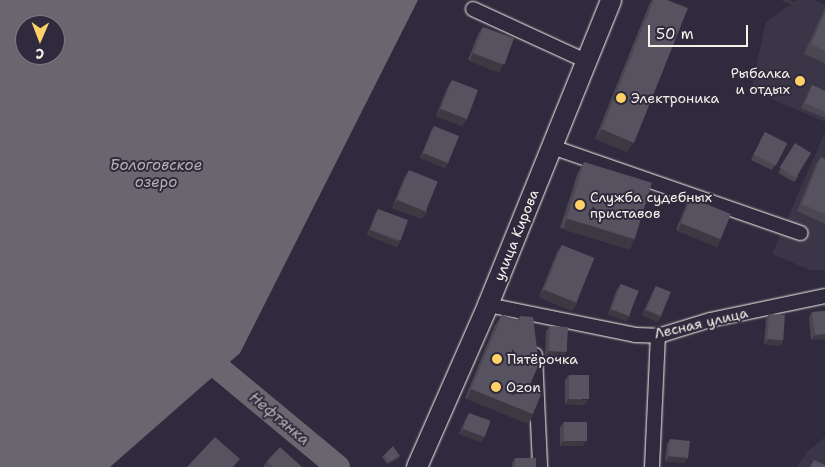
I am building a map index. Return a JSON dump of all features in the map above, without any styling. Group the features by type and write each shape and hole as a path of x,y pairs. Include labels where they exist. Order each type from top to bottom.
{"main road":[{"name":"улица Кирова","path":"417,467 488,305 611,0"}],"street":[{"path":"473,9 586,61"},
{"path":"552,147 801,233"},
{"name":"Лесная улица","path":"488,305 635,335 658,336 710,320 825,296"},
{"path":"526,313 531,327"},
{"path":"652,467 658,336"},
{"path":"534,344 540,467"}],"shaded area":[{"path":"797,0 814,0 825,5 825,122 751,90 766,22"},
{"path":"825,132 825,270 810,270 772,254"},
{"path":"825,437 825,467 797,467 807,452"}],"water":[{"name":"Бологовское озеро","path":"0,0 418,0 240,353 110,467 0,467"}],"building":[{"path":"654,0 667,0 688,8 634,143 602,129"},
{"path":"825,13 825,51 811,44"},
{"path":"483,27 514,38 504,65 473,53"},
{"path":"452,80 478,90 467,119 441,109"},
{"path":"812,85 825,91 825,112 805,103"},
{"path":"434,126 459,136 448,163 423,153"},
{"path":"765,132 787,143 776,166 754,154"},
{"path":"795,143 811,153 796,178 780,168"},
{"path":"821,157 825,159 825,214 802,204"},
{"path":"584,162 652,183 635,239 567,218"},
{"path":"409,170 438,182 426,211 397,200"},
{"path":"691,198 731,214 721,239 681,223"},
{"path":"378,209 408,220 401,241 370,230"},
{"path":"562,245 594,258 576,303 544,290"},
{"path":"621,284 639,291 629,316 611,309"},
{"path":"656,286 671,292 661,316 646,310"},
{"path":"825,311 825,334 815,335 812,312"},
{"path":"769,314 785,315 783,340 767,339"},
{"path":"502,315 519,321 520,316 533,317 539,364 529,387 542,392 533,414 471,389"},
{"path":"550,326 568,327 567,352 549,351"},
{"path":"569,375 589,375 589,399 569,399"},
{"path":"469,413 491,421 485,437 463,429"},
{"path":"564,422 587,422 587,441 564,441"},
{"path":"215,437 240,459 233,467 187,467"},
{"path":"670,439 690,441 688,458 668,456"},
{"path":"393,446 400,456 389,462 384,455"},
{"path":"280,447 302,467 273,467 267,461"},
{"path":"515,458 536,458 536,467 515,467"},
{"path":"814,460 825,465 825,467 810,467"}],"waterway":[{"name":"Нефтянка","path":"221,370 338,467"}],"place":[{"name":"Рыбалка и отдых","path":"800,81"},
{"name":"Электроника","path":"621,98"},
{"name":"Служба судебных приставов","path":"580,205"},
{"name":"Пятёрочка","path":"497,359"},
{"name":"Ozon","path":"496,387"}]}
